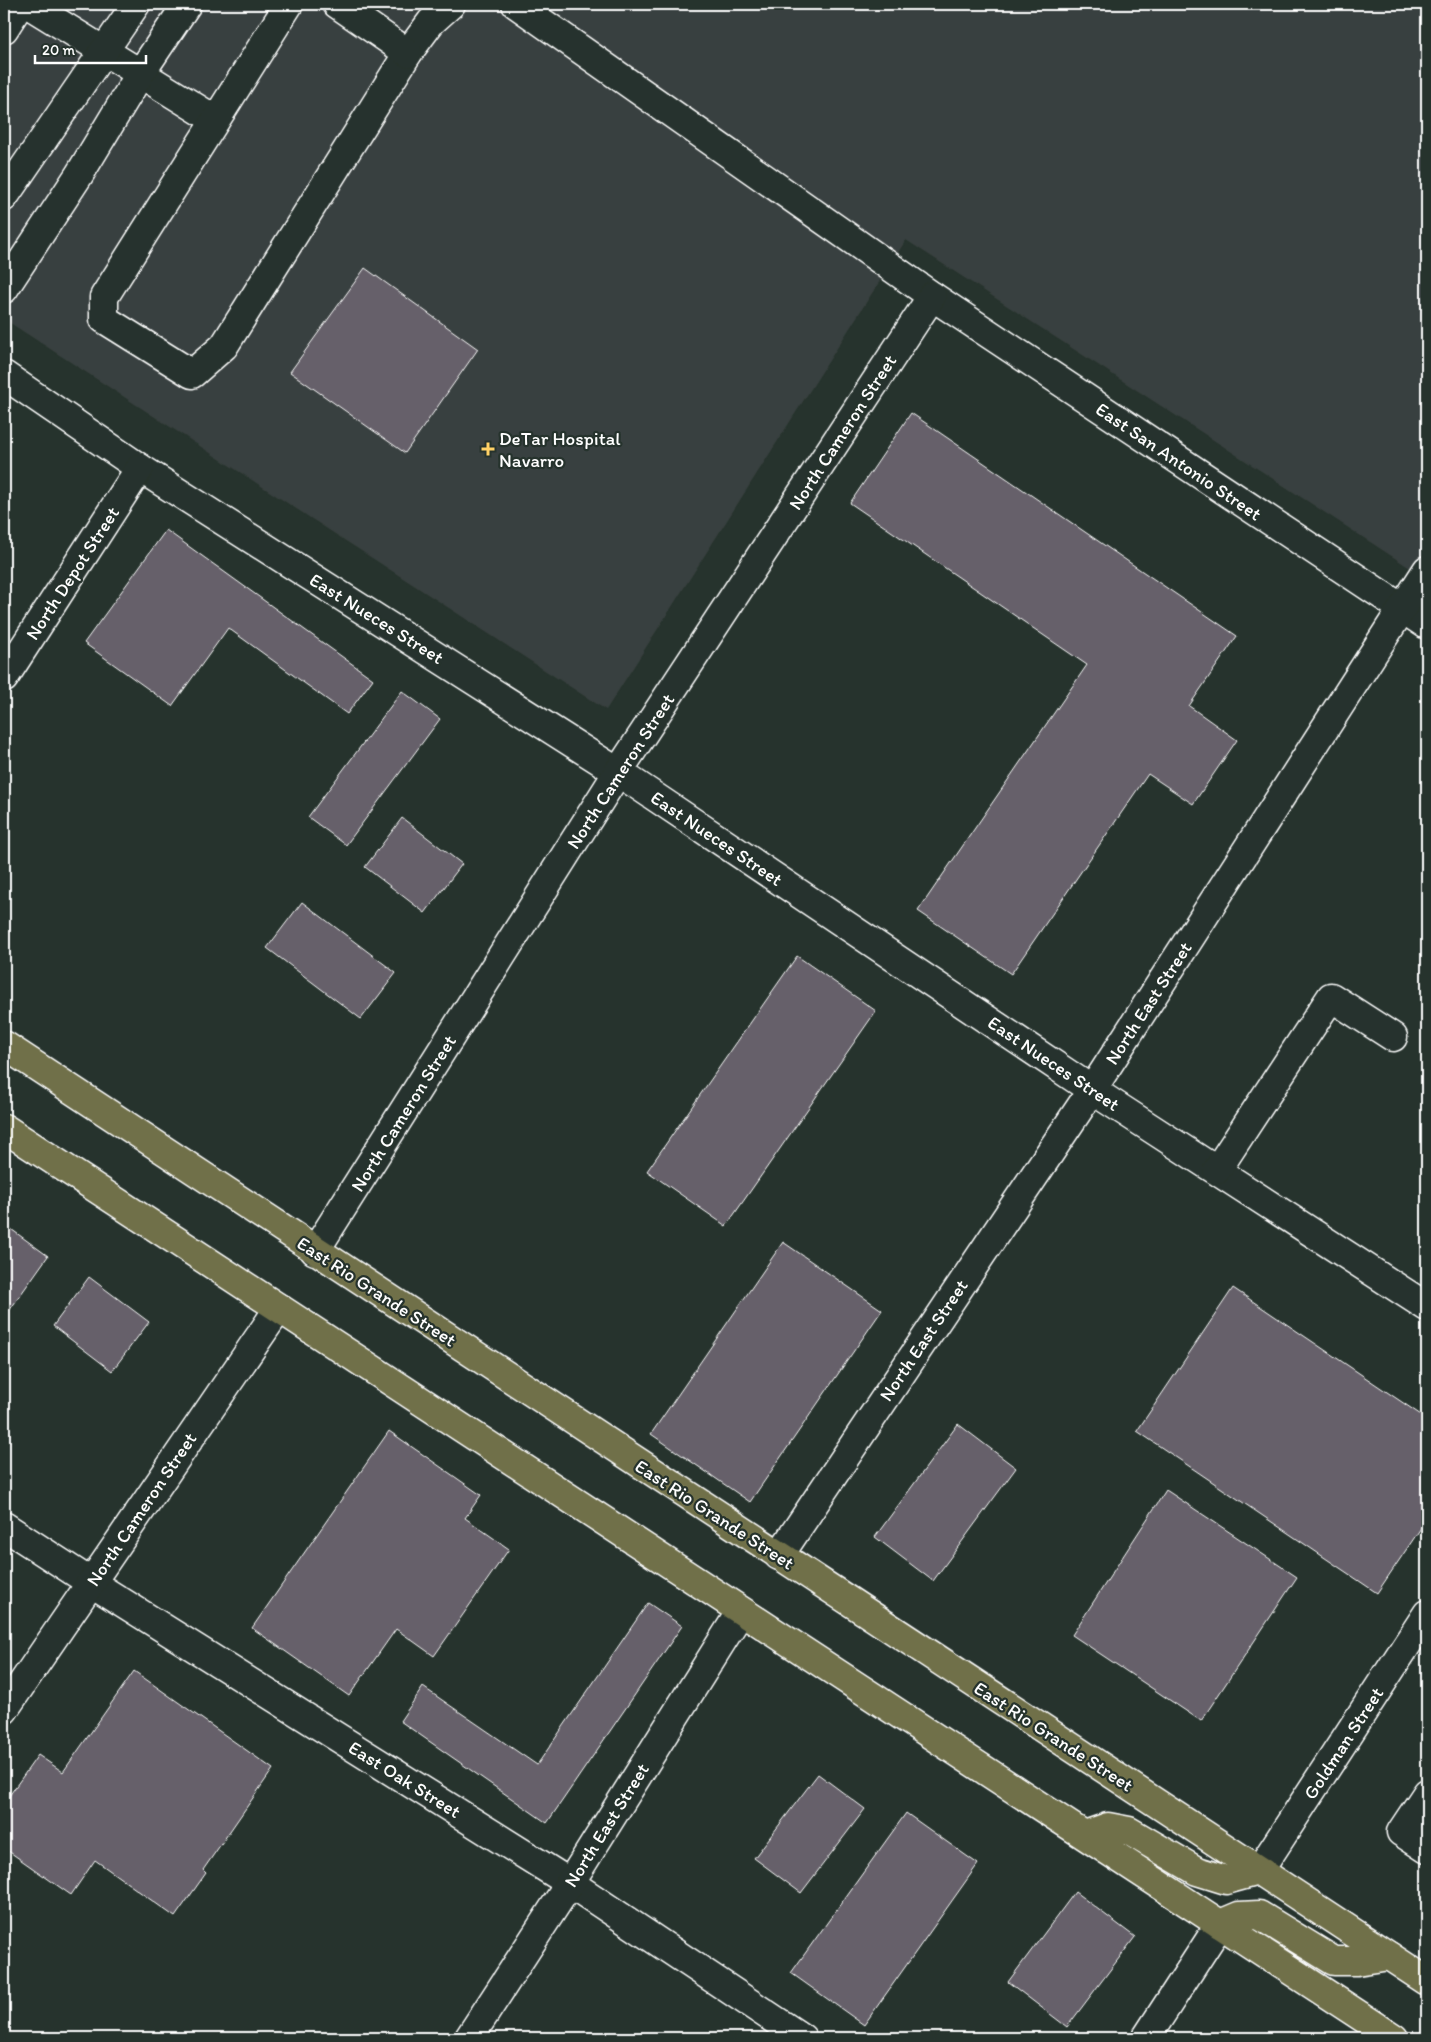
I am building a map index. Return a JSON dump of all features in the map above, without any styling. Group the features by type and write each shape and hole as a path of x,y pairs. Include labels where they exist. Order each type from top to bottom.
{"main road":[{"name":"East Rio Grande Street","path":"4,1045 1427,1982"},
{"path":"4,1128 1394,2038"},
{"path":"1085,1835 1108,1827 1129,1830 1197,1871 1226,1880 1259,1871"},
{"path":"1220,1924 1239,1916 1259,1915 1334,1961 1356,1961 1389,1956"}],"street":[{"path":"4,29 20,4"},
{"path":"28,4 214,119"},
{"path":"4,197 136,4"},
{"path":"4,288 79,176 140,74 187,4"},
{"path":"288,4 214,119 104,297 104,319 192,374 224,346 408,53 431,22 451,4"},
{"path":"337,4 408,53"},
{"name":"East San Antonio Street","path":"516,4 932,296 1427,625"},
{"name":"North Cameron Street","path":"315,1251 618,772 932,296"},
{"name":"East Nueces Street","path":"4,375 140,468 618,772 1092,1090 1427,1307"},
{"name":"North Depot Street","path":"4,678 140,468"},
{"name":"North East Street","path":"779,1556 1092,1090 1427,570"},
{"path":"1217,1170 1331,996 1393,1037"},
{"name":"North Cameron Street","path":"4,1710 279,1308"},
{"name":"East Oak Street","path":"4,1526 570,1883 802,2038"},
{"name":"North East Street","path":"469,2038 570,1883 741,1611"},
{"name":"Goldman Street","path":"1259,1871 1427,1614"},
{"path":"1427,1792 1401,1832 1427,1849"},
{"path":"1146,2038 1220,1924"}],"shaded area":[{"name":"DeTar Hospital Navarro","path":"4,4 1427,4 1427,579 906,240 606,710 4,319"}],"building":[{"path":"365,268 478,349 405,453 290,372"},
{"path":"911,413 1237,636 1189,706 1237,740 1193,804 1148,774 1011,974 918,911 1087,665 850,503"},
{"path":"166,530 373,679 347,714 228,628 172,706 84,643"},
{"path":"402,691 440,719 346,845 308,817"},
{"path":"402,818 462,864 425,913 365,867"},
{"path":"302,902 396,973 361,1019 267,948"},
{"path":"797,956 876,1011 726,1226 647,1171"},
{"path":"4,1224 48,1256 4,1318"},
{"path":"783,1242 882,1310 750,1502 651,1434"},
{"path":"89,1277 149,1322 112,1371 53,1326"},
{"path":"1233,1288 1427,1419 1427,1519 1377,1593 1137,1431"},
{"path":"958,1424 1016,1468 933,1581 875,1537"},
{"path":"389,1431 481,1495 465,1518 509,1549 434,1656 396,1629 349,1696 252,1628"},
{"path":"1166,1490 1297,1577 1201,1721 1072,1635"},
{"path":"648,1603 682,1626 547,1823 400,1721 423,1687 537,1765"},
{"path":"134,1671 273,1769 203,1870 206,1873 175,1917 95,1860 71,1895 4,1848 4,1803 38,1755 63,1772"},
{"path":"818,1774 865,1809 801,1893 754,1858"},
{"path":"906,1813 978,1864 864,2025 791,1973"},
{"path":"1075,1892 1135,1937 1067,2027 1008,1982"}],"place":[{"name":"DeTar Hospital Navarro","path":"488,449"}]}
